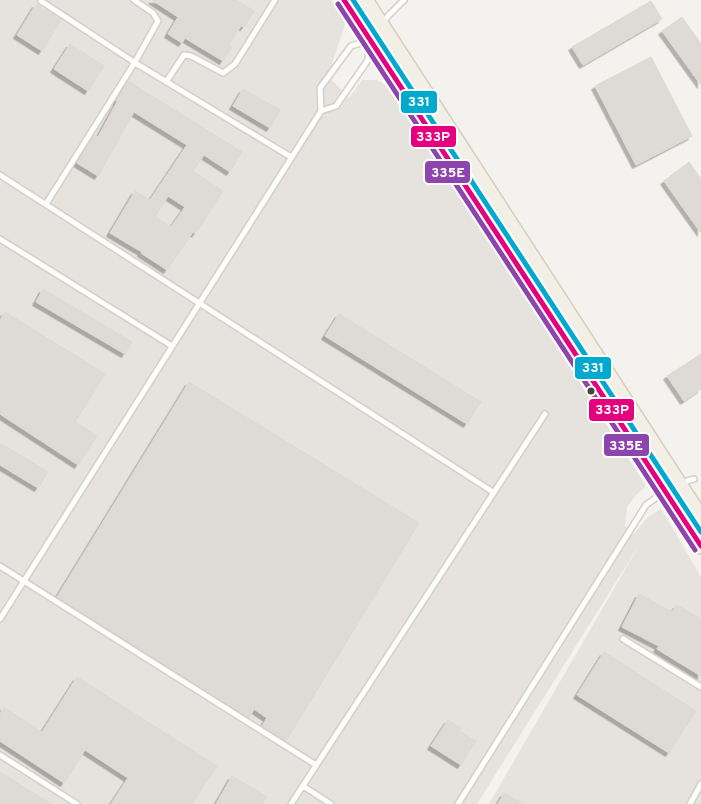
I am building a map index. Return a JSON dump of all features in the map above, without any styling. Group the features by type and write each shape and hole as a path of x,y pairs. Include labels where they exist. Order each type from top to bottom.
{"main road":[{"path":"344,0 585,372 701,546"},
{"path":"365,0 701,518"}],"lane":[{"path":"46,204 135,62 158,21 153,13 134,0"},
{"path":"166,82 184,55 191,56 224,74 235,64 275,0"},
{"path":"321,111 336,106 368,60 370,40 381,24 404,0"},
{"path":"40,1 166,82 291,157"},
{"path":"0,619 321,111 320,88 351,46 370,40"},
{"path":"0,174 493,492"},
{"path":"0,239 172,346"},
{"path":"291,804 545,414"},
{"path":"458,804 646,505 678,483 694,479"},
{"path":"0,566 316,765"},
{"path":"623,639 701,687"},
{"path":"0,755 77,804"},
{"path":"690,804 701,784"},
{"path":"303,786 331,804"}],"shaded area":[{"path":"0,0 331,0 346,21 328,76 349,98 362,80 377,80 393,90 646,486 627,507 625,526 634,534 647,518 661,509 701,577 701,804 489,804 641,542 477,804 0,804"}],"building":[{"path":"152,0 236,0 254,11 244,27 241,26 229,45 232,47 223,61 185,38 182,43 168,34 178,17"},
{"path":"651,1 662,19 583,65 572,47"},
{"path":"36,4 61,20 42,51 17,35"},
{"path":"682,17 701,44 701,85 662,31"},
{"path":"70,44 104,66 88,91 54,69"},
{"path":"651,57 692,136 636,165 595,86"},
{"path":"128,81 242,152 230,172 204,155 193,171 223,191 195,234 193,232 167,270 110,233 135,191 150,200 187,145 134,112 98,176 77,163 94,135 98,137","holes":["168,196 185,207 171,227 155,217"]},
{"path":"243,89 280,110 270,128 233,106"},
{"path":"689,162 701,179 701,233 664,181"},
{"path":"43,289 132,342 125,354 36,302"},
{"path":"5,312 105,374 75,422 97,436 78,465 0,414 0,320"},
{"path":"339,314 481,402 467,424 325,336"},
{"path":"701,354 701,389 684,401 667,376"},
{"path":"189,382 419,523 286,741 262,726 267,718 254,709 249,718 57,597"},
{"path":"0,443 48,472 38,488 0,465"},
{"path":"639,594 672,612 677,605 701,619 701,676 657,649 659,646 622,627"},
{"path":"604,652 696,711 669,753 577,695"},
{"path":"77,677 217,766 192,804 111,804 128,778 85,750 64,783 0,741 0,714 4,707 42,732"},
{"path":"448,720 461,728 459,731 476,741 461,765 431,746"},
{"path":"0,772 51,804 0,804"},
{"path":"232,776 267,797 262,804 216,804"},
{"path":"504,793 523,804 498,804"}],"transit line":[{"name":"333P","path":"344,0 701,546"},
{"name":"331","path":"353,0 701,532"},
{"name":"335E","path":"338,4 695,550"}]}
